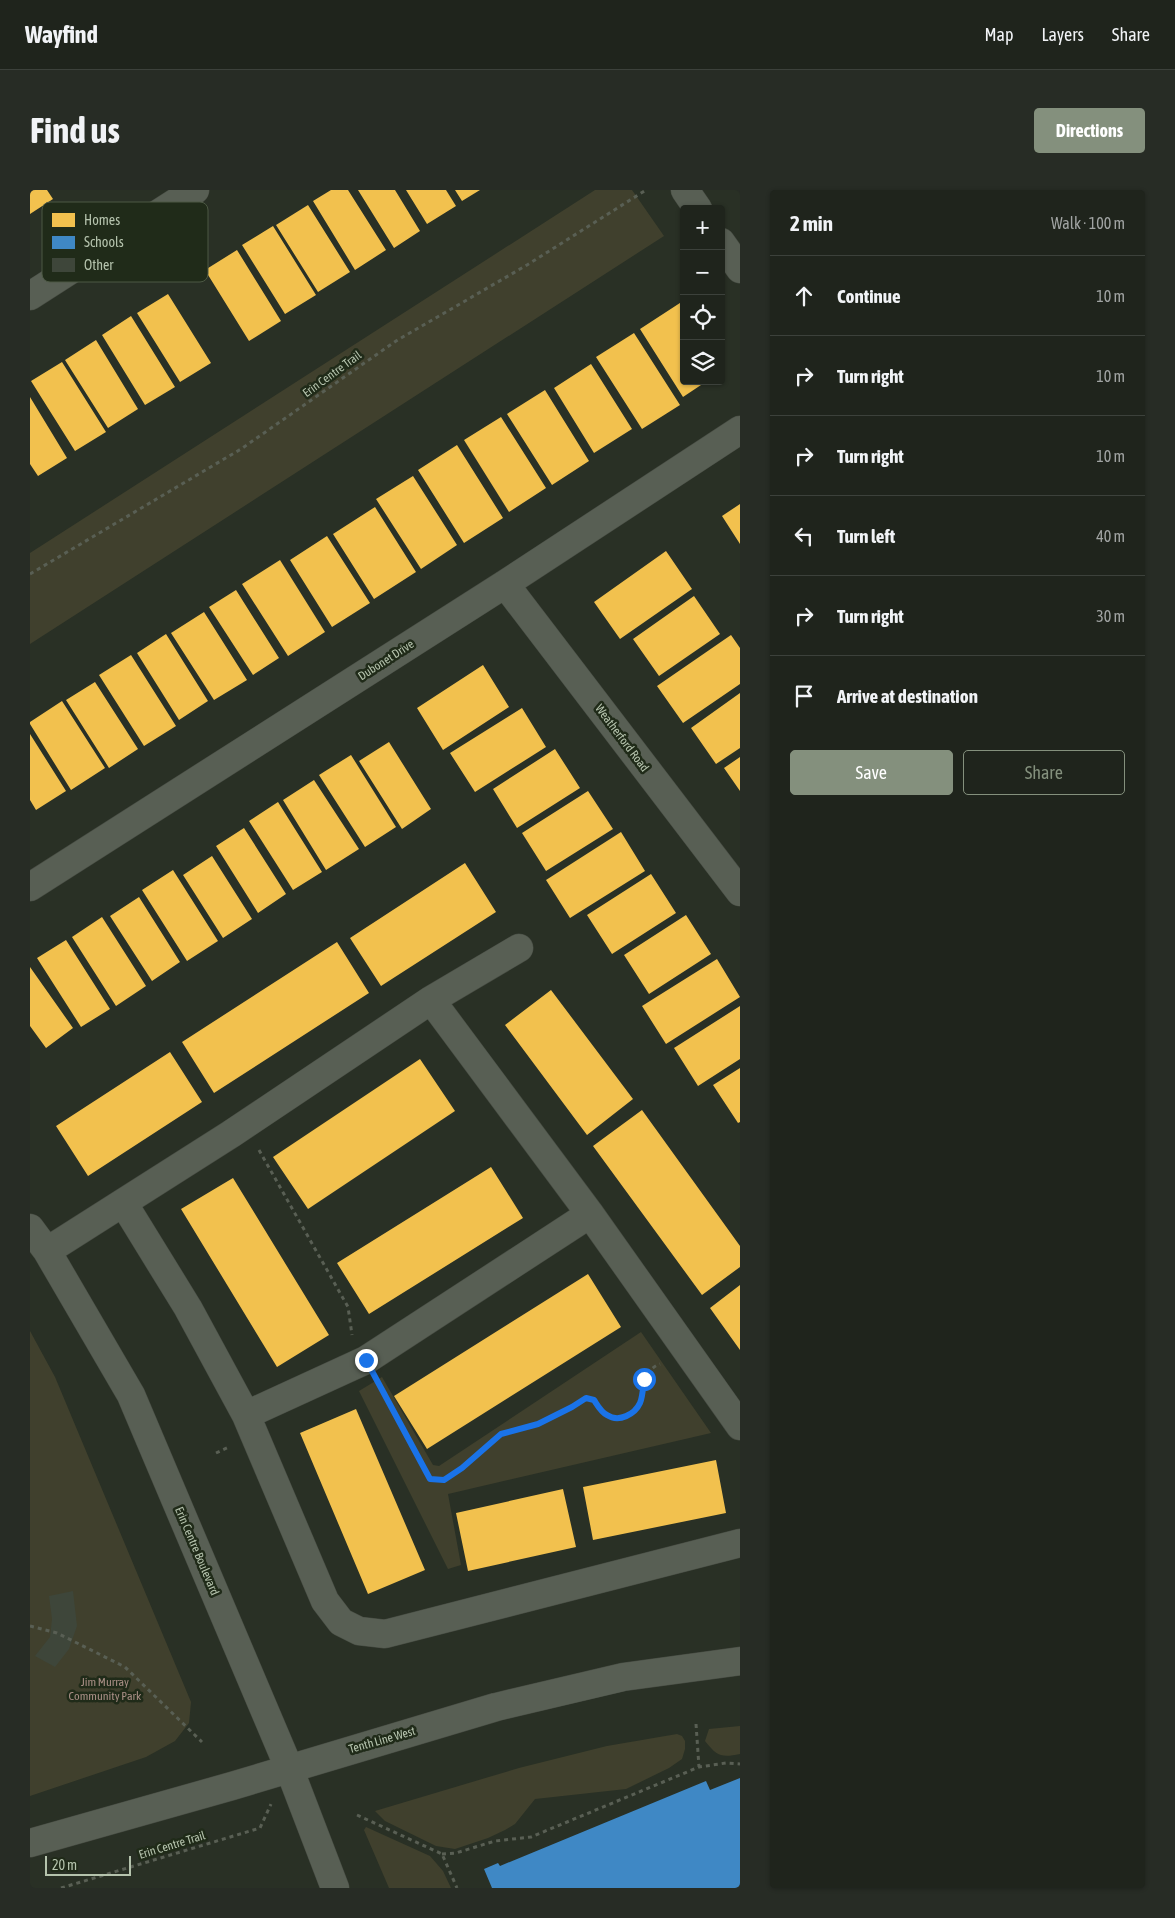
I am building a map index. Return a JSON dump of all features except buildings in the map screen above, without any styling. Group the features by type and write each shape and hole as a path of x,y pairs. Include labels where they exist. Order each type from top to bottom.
{"street":[{"path":"176,202 195,190"},
{"path":"685,190 695,205"},
{"path":"725,248 740,269"},
{"path":"30,296 52,282"},
{"name":"Dubonet Drive","path":"30,887 505,584 740,430"},
{"name":"Weatherford Road","path":"505,584 740,892"},
{"path":"47,1251 124,1204 430,1000 519,948"},
{"path":"430,1000 590,1214 740,1426"},
{"path":"124,1204 188,1308 246,1415 325,1601 341,1622 359,1631 385,1634 740,1543"},
{"path":"246,1415 366,1360 590,1214"},
{"name":"Erin Centre Boulevard","path":"30,1228 47,1251 131,1395 289,1768 335,1888"},
{"name":"Tenth Line West","path":"30,1843 514,1702 623,1677 740,1661"}],"path":[{"name":"Erin Centre Trail","path":"30,574 241,449 396,341 527,265 646,190"},
{"path":"244,1124 348,1306 353,1338 430,1479 444,1480 462,1468 501,1434 538,1424 586,1398 594,1400 609,1417 623,1418 634,1413 641,1401 644,1379 657,1365 690,1355"},
{"path":"30,1626 57,1634 125,1667 202,1742"},
{"path":"696,1724 699,1767"},
{"path":"357,1815 442,1854 456,1853 495,1841 531,1837 699,1767 726,1763 740,1764"},
{"name":"Erin Centre Trail","path":"61,1888 260,1828"},
{"path":"442,1854 456,1888"}],"green space":[{"path":"595,190 632,190 664,236 30,644 30,553"},
{"name":"Jim Murray Community Park","path":"30,1331 55,1377 191,1702 189,1723 175,1741 146,1757 30,1796"},
{"path":"641,1332 711,1433 448,1494 461,1565 448,1569 359,1391 382,1377 433,1465 439,1466"},
{"path":"740,1726 740,1754 720,1755 705,1741 709,1729"},
{"path":"677,1734 682,1736 685,1741 685,1749 682,1759 669,1768 626,1789 535,1799 515,1824 488,1838 455,1849 436,1846 385,1821 375,1811 519,1768 607,1746"},
{"path":"366,1827 430,1856 443,1871 451,1888 389,1888 364,1830"}],"route":[{"path":"366,1360 430,1479 444,1480 462,1468 501,1434 538,1424 586,1398 594,1400 609,1417 623,1418 634,1413 641,1401 644,1379"}]}
